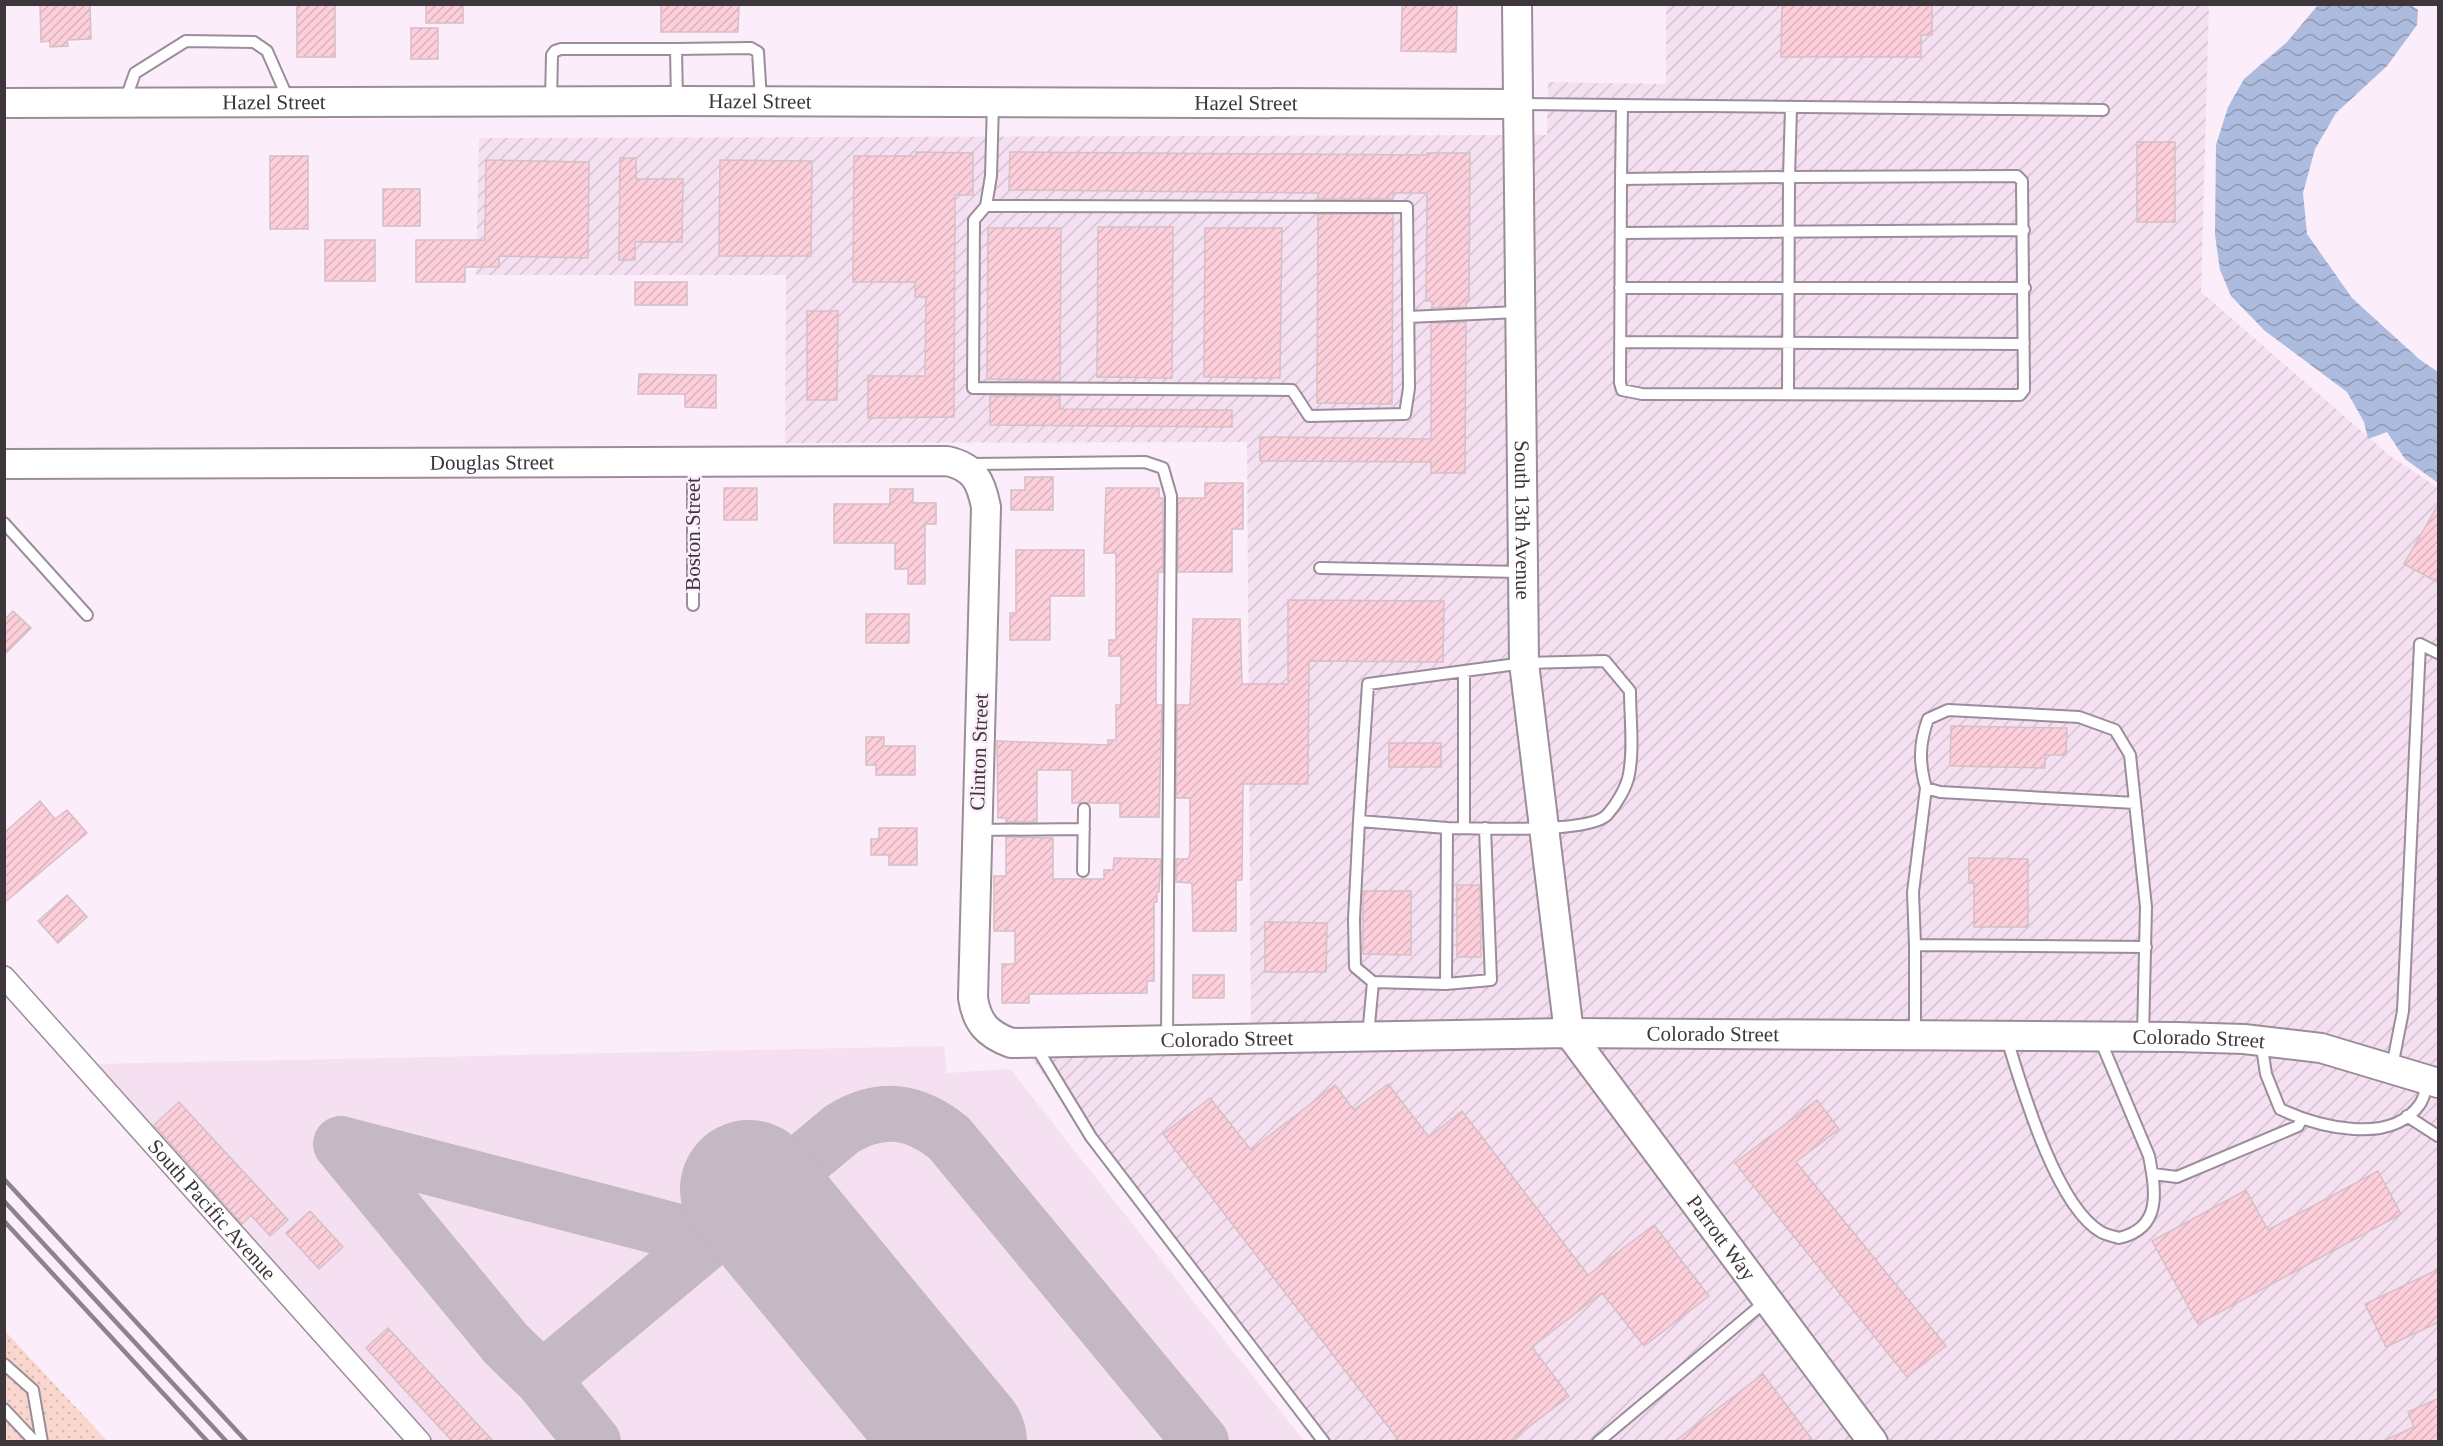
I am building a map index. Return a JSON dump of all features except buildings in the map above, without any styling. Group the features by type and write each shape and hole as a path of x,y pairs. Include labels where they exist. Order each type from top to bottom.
{"street":[{"name":"South 13th Avenue","path":"1517,4 1516,104 1524,663 1569,1033"},
{"name":"Hazel Street","path":"4,103 761,101 1516,104"},
{"name":"Douglas Street","path":"4,464 947,461 969,469"},
{"name":"Clinton Street","path":"969,469 986,507 972,998 976,1016 985,1030"},
{"name":"South Pacific Avenue","path":"4,977 420,1442"},
{"name":"Colorado Street","path":"985,1030 1011,1043 1569,1033 2099,1036 2261,1041 2321,1048 2434,1081"},
{"name":"Parrott Way","path":"1569,1033 1872,1441"}],"lane":[{"path":"124,104 135,73 186,41 254,42 267,51 290,103"},
{"path":"551,101 555,51 751,48 758,52 761,101"},
{"path":"676,49 676,101"},
{"path":"986,206 1407,207 1409,388 1405,414 1309,416 1292,390 973,388 974,220 986,206 991,176 993,102"},
{"path":"1516,104 2103,110"},
{"path":"1622,105 1620,288 1622,390 1642,394 2020,395 2024,390 2024,230 2022,181 2017,176 1622,179"},
{"path":"1788,394 1791,107"},
{"path":"1621,233 2024,230"},
{"path":"1620,288 2025,288"},
{"path":"1408,317 1520,312"},
{"path":"1620,342 2024,344"},
{"path":"969,469 1145,462 1163,468 1171,496 1167,1040"},
{"name":"Boston Street","path":"693,463 693,604"},
{"path":"4,523 87,615"},
{"path":"1320,568 1522,572"},
{"path":"2392,1068 2403,1011 2420,644 2439,653"},
{"path":"1359,821 1447,828 1464,828 1485,828 1544,828 1580,824 1606,816 1625,787 1629,774 1630,691 1605,661 1524,663 1368,684 1359,821 1354,919 1355,968 1373,982 1446,984 1491,980 1485,828"},
{"path":"1464,671 1464,828"},
{"path":"1915,1035 1913,892 1926,788 1920,758 1920,739 1928,719 1948,710 2079,717 2115,730 2130,755 2146,907 2143,1037"},
{"path":"1926,788 1940,792 2135,803"},
{"path":"1083,871 1084,809"},
{"path":"1446,984 1447,828"},
{"path":"977,830 1084,829"},
{"path":"1915,945 2146,947"},
{"path":"1368,1036 1373,982"},
{"path":"2006,1036 2022,1088 2046,1152 2068,1194 2090,1222 2102,1232 2119,1238 2144,1228 2151,1216 2153,1174 2149,1156 2099,1036"},
{"path":"2261,1041 2266,1074 2280,1109 2302,1119 2341,1130 2388,1126 2406,1116 2421,1102 2434,1081"},
{"path":"1033,1042 1091,1137 1324,1442"},
{"path":"2406,1116 2439,1136"},
{"path":"2153,1174 2177,1177 2298,1126 2302,1119"},
{"path":"1598,1442 1768,1299"},
{"path":"4,1364 33,1390 42,1442"},
{"path":"4,1409 35,1442"}],"shaded area":[{"path":"1666,5 2209,5 2201,292 2389,455 2438,488 2438,1441 1326,1441 1024,1049 1251,1047 1247,442 785,443 786,275 476,275 479,138 1547,135 1548,82 1666,84"},
{"path":"944,1046 947,1073 1010,1069 1304,1441 434,1441 95,1064"},
{"path":"5,1331 107,1441 5,1441"}],"water":[{"path":"2318,5 2411,5 2418,10 2417,25 2387,66 2336,113 2315,149 2303,193 2307,234 2352,298 2419,359 2438,372 2438,483 2405,459 2387,432 2368,439 2364,422 2347,392 2265,331 2231,296 2220,270 2215,235 2216,145 2228,107 2244,79 2287,42"}],"taxiway":[{"path":"542,1379 842,1129 870,1116 897,1114 923,1121 949,1138 1201,1442"},
{"path":"341,1144 506,1344 542,1379 593,1442"},
{"path":"341,1144 710,1240"}],"runway":[{"path":"749,1189 958,1442"}],"railway":[{"path":"4,1179 247,1442"},
{"path":"4,1201 227,1442"},
{"path":"4,1221 208,1442"}]}
